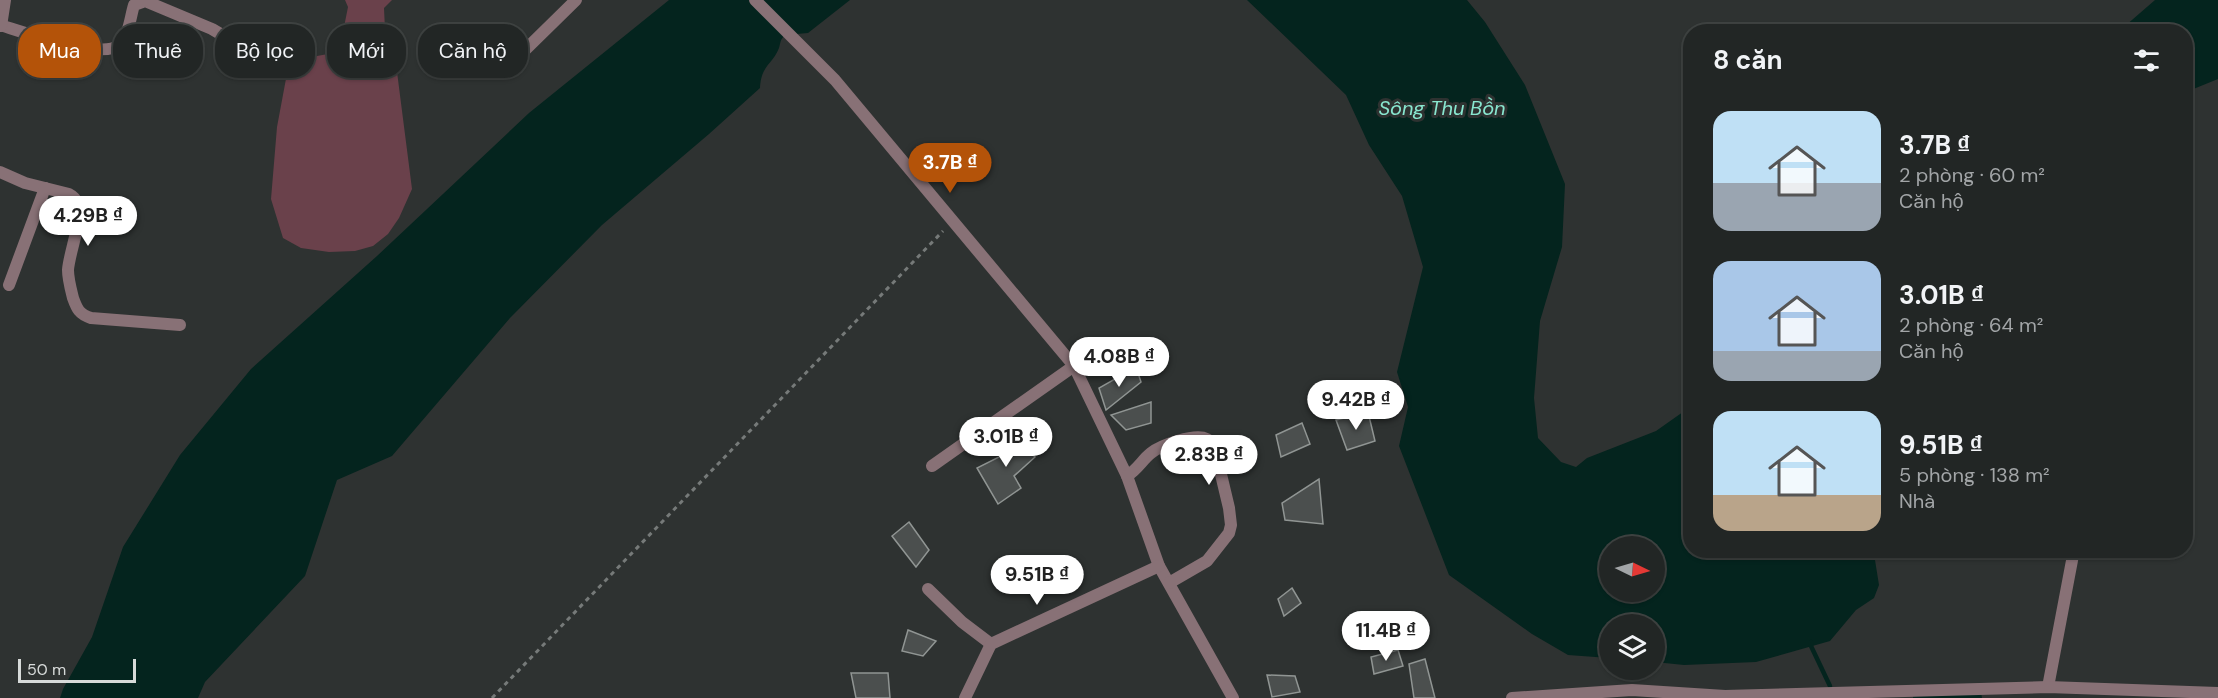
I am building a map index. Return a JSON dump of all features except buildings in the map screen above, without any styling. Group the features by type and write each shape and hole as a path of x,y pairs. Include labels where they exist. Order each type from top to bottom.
{"street":[{"path":"5,0 1,26 87,49 103,50 121,44 126,35 132,3 145,1 215,31"},
{"path":"528,47 576,0"},
{"path":"755,0 835,80 1074,366 1126,476 1159,566 1233,698"},
{"path":"0,172 25,183 69,194 78,203 68,270 71,291 81,315 91,318 180,325"},
{"path":"9,285 45,188"},
{"path":"932,466 1074,366"},
{"path":"1126,476 1141,465 1152,452 1173,442 1203,438 1208,439 1214,446 1229,508 1231,525 1229,533 1207,561 1168,583"},
{"path":"2048,687 2072,558"},
{"path":"965,698 991,644 1159,566"},
{"path":"928,589 962,622 991,644"},
{"path":"1512,698 1632,690 1725,696 1910,695 2048,687 2218,693"}],"path":[{"path":"492,698 953,221"}],"shaded area":[{"path":"345,0 392,0 384,8 385,24 345,24 348,7"},
{"path":"327,54 327,78 398,78 412,189 399,218 388,234 373,246 355,251 329,252 301,248 283,238 271,199 277,127 286,78 315,78 315,56"}],"water":[{"path":"669,0 850,0 808,33 785,35 781,39 777,53 765,69 760,88 602,225 510,318 392,456 337,480 305,576 205,682 198,698 60,698 92,637 123,547 180,455 251,369 377,256 529,113"},
{"name":"Sông Thu Bồn","path":"1247,0 1467,0 1485,22 1525,85 1565,184 1562,247 1540,321 1534,398 1538,438 1561,462 1576,467 1587,458 1656,431 1683,412 1683,558 1876,558 1879,585 1874,598 1856,610 1830,641 1756,662 1684,665 1665,663 1665,614 1599,614 1599,657 1568,655 1532,634 1449,575 1399,446 1408,407 1397,372 1423,267 1402,196 1369,145 1346,95"},
{"path":"2155,0 2218,0 2218,79 2193,89 2193,24 2127,24"}],"waterway":[{"path":"1811,642 1830,686"},
{"path":"1921,698 1974,698"}]}
